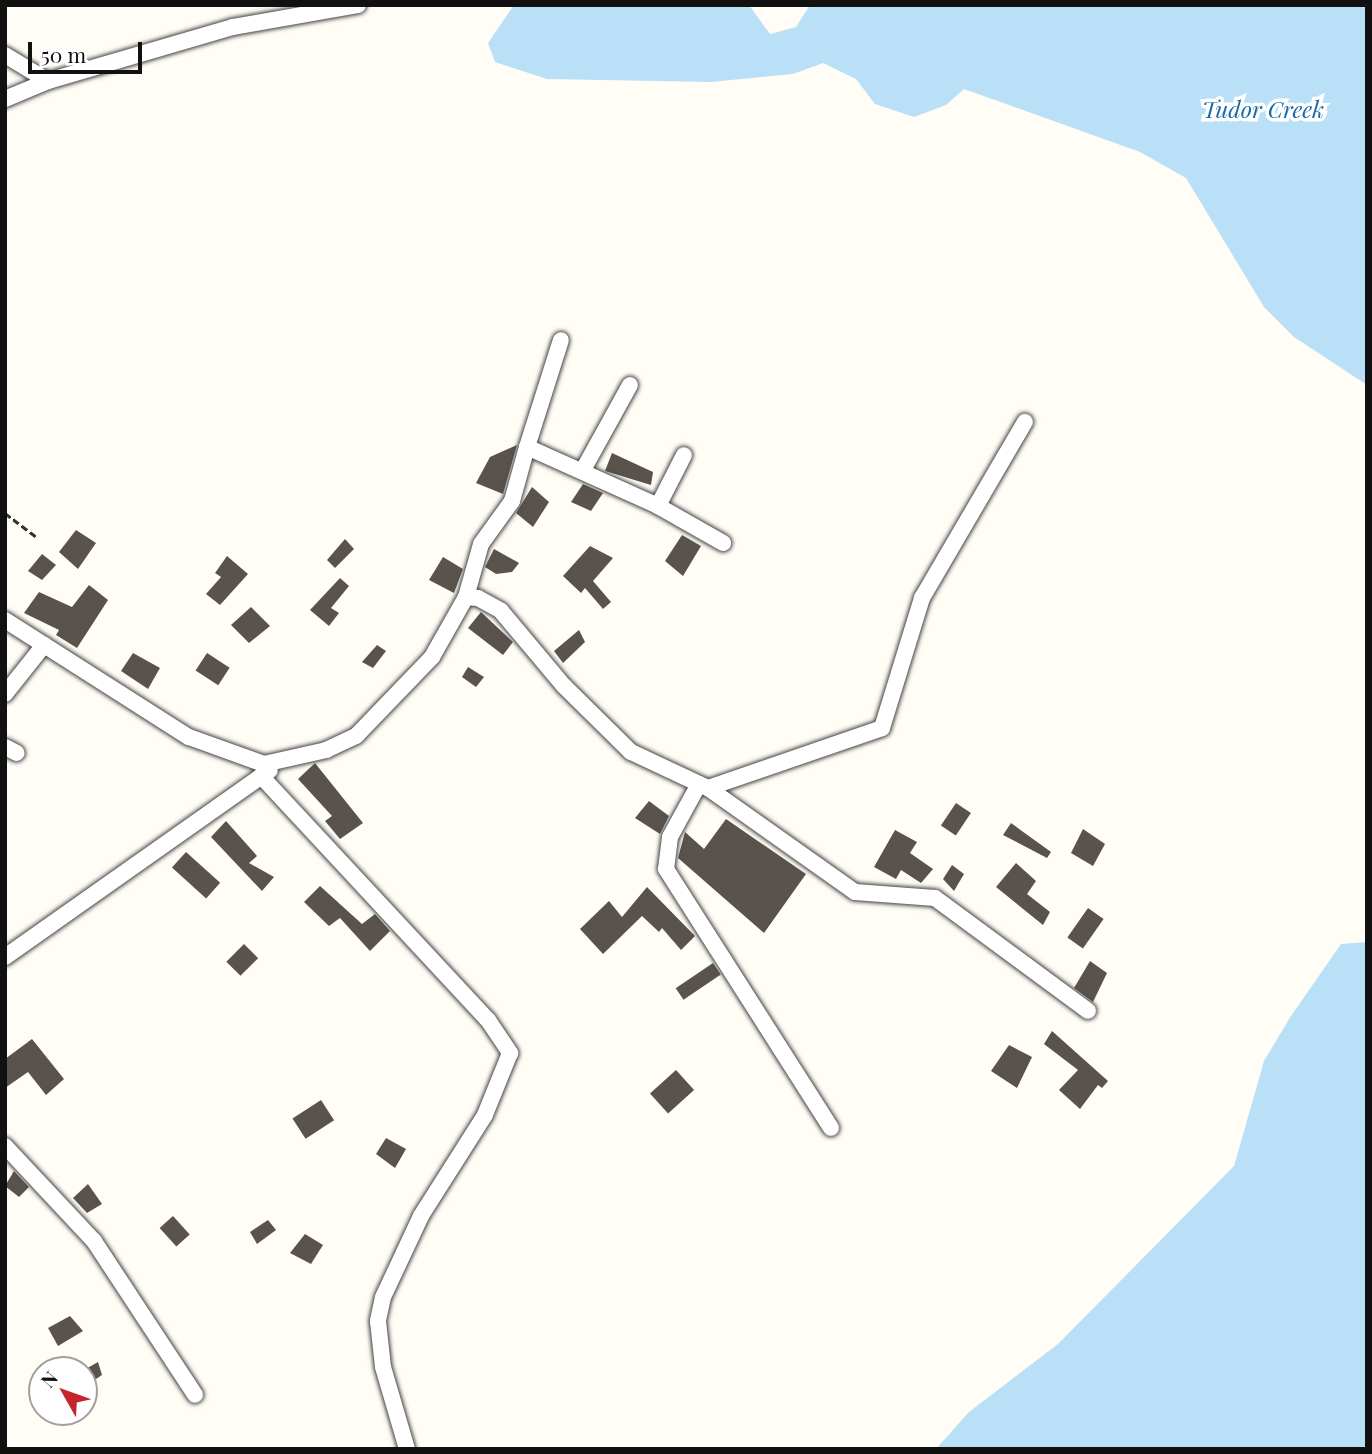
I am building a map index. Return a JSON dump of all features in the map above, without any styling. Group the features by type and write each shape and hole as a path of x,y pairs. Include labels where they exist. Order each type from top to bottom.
{"street":[{"path":"5,99 48,81 233,27 358,5"},
{"path":"5,55 48,81"},
{"path":"5,620 190,737 250,763 281,762 341,744 380,714 432,657 466,597 481,544 512,501 562,340"},
{"path":"583,470 630,385"},
{"path":"831,1128 666,869 666,847 704,786 882,728 922,598 1025,422"},
{"path":"527,447 658,506 723,543"},
{"path":"658,506 684,455"},
{"path":"466,597 501,611 564,686 631,752 704,786 855,892 935,898 1088,1011"},
{"path":"5,694 44,645"},
{"path":"5,957 281,762"},
{"path":"261,776 493,1025 510,1053 492,1103 421,1216 383,1297 378,1321 383,1367 407,1449"},
{"path":"5,1146 94,1241 195,1395"}],"path":[{"path":"5,513 38,538"}],"water":[{"name":"Tudor Creek","path":"514,5 749,5 770,34 796,27 810,5 1367,5 1367,385 1294,337 1264,307 1186,178 1140,152 964,89 946,105 914,117 875,104 856,79 823,63 793,74 711,82 547,79 495,62 488,43"},
{"path":"1367,942 1367,1449 936,1449 969,1412 1058,1344 1234,1166 1264,1061 1291,1016 1341,944"}],"building":[{"path":"517,445 503,494 476,483 490,457"},
{"path":"612,453 653,472 651,485 605,471"},
{"path":"583,484 603,493 591,511 571,502"},
{"path":"532,487 549,502 533,527 516,513"},
{"path":"76,530 96,543 78,569 59,552"},
{"path":"682,535 701,546 683,576 665,561"},
{"path":"345,539 354,549 335,568 327,560"},
{"path":"590,546 613,558 593,581 611,602 603,609 585,588 581,593 563,576"},
{"path":"494,549 519,563 512,572 496,574 485,567"},
{"path":"42,554 56,565 42,580 28,571"},
{"path":"227,556 248,574 220,605 206,594 221,577 215,573"},
{"path":"443,557 463,569 454,593 429,580"},
{"path":"340,578 349,586 331,608 339,613 329,626 310,610"},
{"path":"89,585 108,600 77,648 56,635 59,630 24,613 39,592 72,607"},
{"path":"251,607 270,626 249,643 231,625"},
{"path":"481,612 513,642 503,655 468,628"},
{"path":"579,630 585,642 563,663 554,651"},
{"path":"377,645 386,651 373,668 362,662"},
{"path":"133,653 160,668 148,689 121,671"},
{"path":"207,653 230,668 218,685 196,671"},
{"path":"468,667 484,677 476,687 462,677"},
{"path":"315,763 363,823 340,839 325,821 332,816 298,779"},
{"path":"649,801 669,816 660,834 635,818"},
{"path":"956,803 971,813 956,835 941,825"},
{"path":"726,819 806,874 764,933 678,858 685,832 704,849"},
{"path":"226,821 257,856 249,863 274,877 262,891 211,837"},
{"path":"1011,823 1051,852 1047,858 1003,835"},
{"path":"1083,829 1105,844 1093,866 1071,853"},
{"path":"895,830 917,842 910,853 933,869 921,883 901,870 896,879 874,867"},
{"path":"186,852 220,883 206,898 172,868"},
{"path":"1016,863 1036,881 1027,894 1050,912 1043,925 996,887"},
{"path":"952,865 964,874 954,891 943,879"},
{"path":"320,886 362,924 375,914 390,931 370,951 340,918 329,926 304,902"},
{"path":"647,887 695,936 681,950 662,928 659,932 642,916 603,954 580,929 609,901 622,917"},
{"path":"1088,908 1104,919 1083,948 1067,937"},
{"path":"244,944 258,958 240,976 226,962"},
{"path":"1090,961 1107,973 1093,1002 1074,988"},
{"path":"713,963 721,975 684,1000 676,988"},
{"path":"1052,1031 1108,1081 1102,1088 1098,1085 1080,1109 1059,1090 1078,1070 1044,1044"},
{"path":"32,1039 64,1079 46,1095 28,1072 5,1088 5,1059"},
{"path":"1009,1045 1032,1057 1017,1088 991,1071"},
{"path":"676,1070 694,1090 668,1113 650,1093"},
{"path":"321,1100 334,1120 306,1139 292,1119"},
{"path":"386,1138 406,1149 395,1168 376,1154"},
{"path":"14,1171 29,1187 19,1197 5,1186"},
{"path":"88,1184 102,1204 87,1213 73,1198"},
{"path":"173,1216 190,1235 176,1247 160,1228"},
{"path":"268,1220 276,1230 257,1244 250,1232"},
{"path":"305,1234 323,1245 311,1264 290,1253"},
{"path":"70,1316 83,1331 58,1346 48,1328"},
{"path":"98,1362 102,1375 98,1378"}]}
